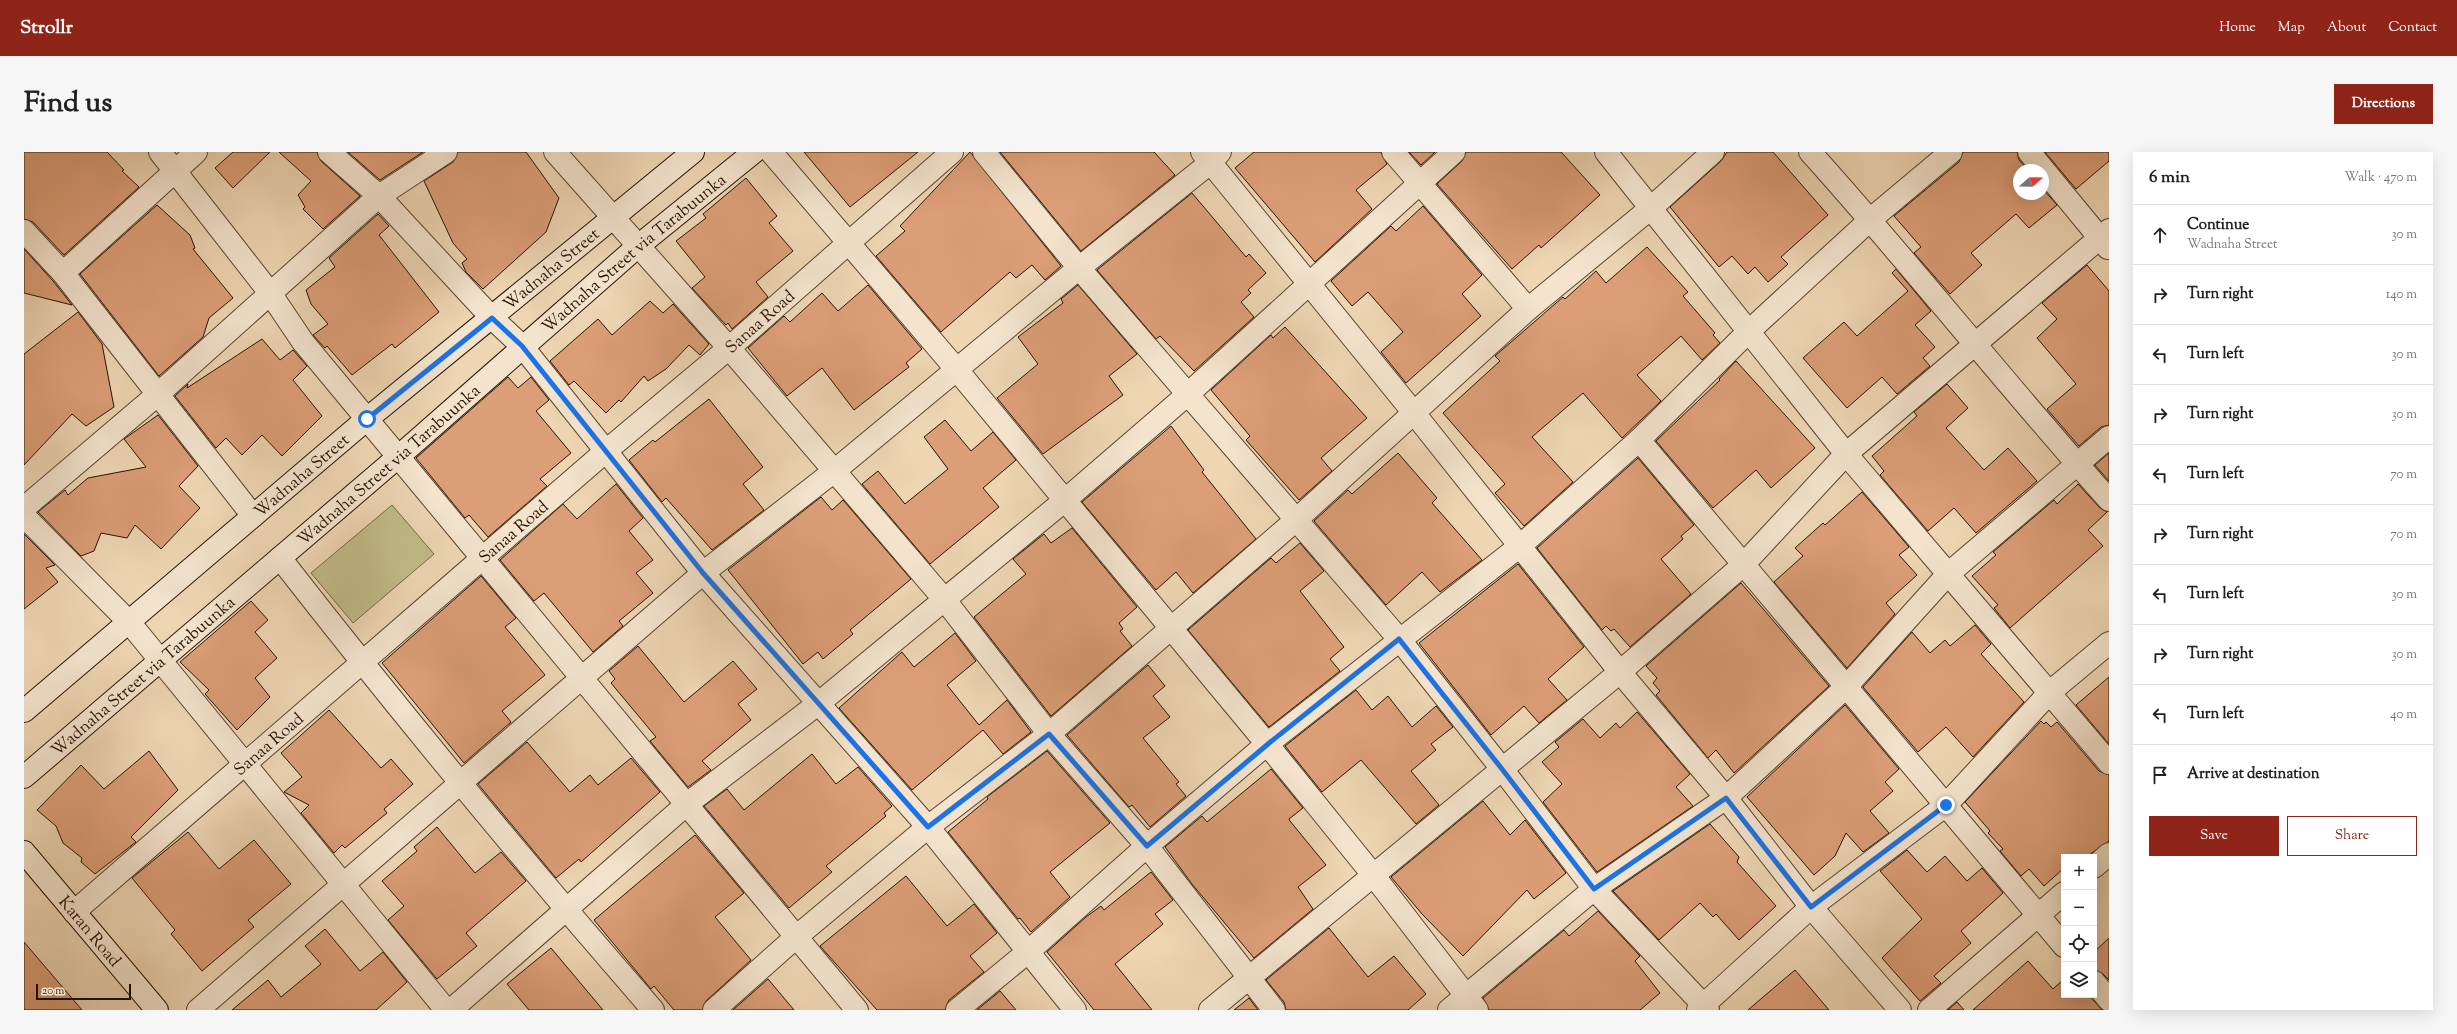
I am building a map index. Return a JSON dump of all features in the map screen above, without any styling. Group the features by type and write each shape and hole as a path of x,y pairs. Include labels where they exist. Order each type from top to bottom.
{"street":[{"path":"160,152 270,293 303,342 857,1010"},
{"path":"63,273 196,152"},
{"path":"329,152 379,196 492,318 522,346 703,573 928,827 1075,1010"},
{"path":"24,508 157,395 379,196 446,152"},
{"path":"555,152 637,247 729,348 833,472 944,599 1049,734 1147,846 1274,1010"},
{"name":"Wadnaha Street","path":"24,711 367,419 693,152"},
{"name":"Wadnaha Street via Tarabuunka","path":"24,777 398,457 522,346 637,247 754,152"},
{"path":"770,152 957,370 1170,629 1268,744 1374,876 1472,1003"},
{"name":"Sanaa Road","path":"74,912 606,451 729,348 952,152"},
{"path":"984,152 1079,268 1399,639 1502,769 1594,889 1703,1008 1811,907 1946,805 2050,692 2109,643"},
{"path":"1393,152 1528,309"},
{"path":"451,1010 686,804 819,703 1064,501 1188,394 1454,152"},
{"path":"1606,152 1846,454 2109,763"},
{"path":"714,1010 796,937 928,827 1049,734 1296,520 1528,309 1651,208 1713,152"},
{"path":"1810,152 1871,220 1974,345 2109,500"},
{"path":"957,1010 1029,951 1147,846 1268,744 1399,639 1520,546 1638,440 1748,332 1871,220 1951,152"},
{"path":"1210,1010 1250,979 1620,672 1743,565 1846,454 1974,345 2106,239 2029,152"},
{"path":"198,1010 703,573 833,472 957,370 1211,156 1309,285 1414,413 1620,672 1726,798 1811,907 1900,1010"},
{"path":"24,231 63,273 253,516"},
{"path":"1449,1010 1472,1003 1594,889 1726,798 1846,687 1948,574 2109,437"},
{"path":"1638,440 2061,943"},
{"path":"24,516 129,622 246,763 446,1010"},
{"path":"280,558 362,663 461,783 566,910 653,1010"},
{"name":"Karan Road","path":"24,852 157,1010"},
{"path":"2097,864 2109,854"},
{"path":"1929,1010 2061,896"},
{"path":"2097,986 2109,1000"}],"shaded area":[{"path":"392,505 434,554 353,623 311,573"}],"building":[{"path":"24,152 107,152 124,170 122,171 139,187 64,255 33,222 24,219"},
{"path":"233,152 270,152 233,188 215,168"},
{"path":"279,152 317,152 321,161 360,196 323,229 303,209 305,207 298,195 311,181"},
{"path":"348,152 423,152 380,180"},
{"path":"458,152 526,152 559,198 546,232 483,289 466,272 462,263 467,259 453,243 424,181 453,162"},
{"path":"804,152 918,152 850,207"},
{"path":"970,152 1061,266 1045,280 1032,265 1016,278 1010,272 941,332 876,256 905,231 900,226"},
{"path":"1000,152 1154,152 1175,175 1081,251"},
{"path":"1254,152 1381,152 1387,164 1356,190 1372,209 1315,262 1235,168"},
{"path":"1409,152 1435,152 1421,165"},
{"path":"1466,152 1561,152 1600,195 1541,248 1539,245 1512,269 1437,184 1462,161"},
{"path":"1727,152 1773,152 1828,215 1781,257 1788,264 1768,282 1755,267 1748,274 1732,256 1719,267 1670,207 1721,161"},
{"path":"1963,152 2017,152 2019,160 2023,164 2013,164 2013,200 2049,200 2049,196 2057,205 2029,228 2016,214 1971,253 1982,265 1950,294 1914,253 1921,247 1894,216 1959,162"},
{"path":"2045,152 2109,152 2109,161 2076,189"},
{"path":"746,178 777,216 769,223 793,251 756,282 768,297 732,329 728,323 726,325 692,288 705,277 676,241 706,218 703,214"},
{"path":"1192,193 1246,257 1249,254 1266,273 1248,290 1251,293 1241,302 1254,317 1194,371 1160,336 1156,339 1097,270"},
{"path":"157,205 190,235 195,248 193,249 233,298 209,318 203,337 159,376 80,274"},
{"path":"1423,206 1482,275 1462,294 1481,316 1406,383 1381,352 1403,332 1368,292 1352,306 1331,281 1391,226 1396,231"},
{"path":"378,214 389,226 379,235 439,312 395,348 392,344 352,375 327,346 325,348 313,335 328,324 311,304 306,290 335,267 329,258"},
{"path":"1647,247 1688,292 1683,296 1715,333 1713,335 1720,343 1702,360 1681,336 1637,375 1661,401 1622,438 1583,393 1532,437 1573,482 1524,526 1495,493 1505,484 1443,413 1500,361 1495,356 1563,297 1565,299 1596,271 1606,283"},
{"path":"24,249 53,281 72,305 24,293"},
{"path":"2087,265 2109,291 2109,425 2101,427 2079,446 2047,409 2076,384 2037,338 2057,319 2042,303"},
{"path":"1896,269 1931,311 1915,325 1935,347 1923,358 1930,366 1897,394 1882,377 1847,408 1803,358 1844,322 1857,336 1908,291 1892,273"},
{"path":"868,285 922,349 906,363 909,367 854,410 822,368 787,396 748,348 784,316 790,322 822,293 838,311"},
{"path":"1078,285 1137,354 1109,376 1123,395 1043,454 997,398 1038,364 1018,337 1063,303 1061,299"},
{"path":"650,301 663,313 673,304 709,344 700,355 689,345 666,369 648,381 644,376 621,402 619,400 606,413 574,381 569,385 550,361 598,319 612,335"},
{"path":"78,312 102,344 114,407 86,426 72,414 24,465 24,354"},
{"path":"1285,327 1367,418 1321,458 1332,471 1299,500 1246,440 1250,436 1211,390 1271,335 1273,338"},
{"path":"262,339 280,360 293,350 307,366 293,380 322,416 282,456 262,435 242,455 226,438 216,448 175,396 188,384 187,388"},
{"path":"1736,361 1815,448 1771,488 1756,470 1713,508 1656,441 1720,380 1719,379"},
{"path":"508,377 518,388 531,377 549,400 536,411 571,453 540,479 547,486 488,537 469,515 465,518 416,458"},
{"path":"1947,384 1968,408 1946,428 1984,470 2008,448 2037,481 1976,533 1954,508 1928,531 1880,475 1884,471 1872,456 1917,416 1914,412"},
{"path":"709,399 763,467 743,484 764,510 712,550 666,498 662,502 629,460 653,440 655,442"},
{"path":"158,415 198,466 179,486 200,508 161,549 135,525 127,538 101,533 94,551 81,556 38,512 65,490 68,495 88,478 146,467 124,439"},
{"path":"945,420 971,451 993,432 1016,460 983,488 999,507 930,564 862,484 878,471 905,504 948,469 924,437"},
{"path":"1171,426 1204,470 1202,472 1256,539 1193,593 1176,572 1156,590 1082,502"},
{"path":"1398,453 1437,498 1432,503 1482,560 1440,592 1422,572 1386,605 1314,521 1348,490 1352,494"},
{"path":"2109,453 2109,481 2095,465"},
{"path":"1638,458 1694,525 1681,536 1683,539 1661,559 1691,594 1630,647 1614,629 1611,631 1606,626 1602,630 1537,548"},
{"path":"616,484 643,518 629,531 653,560 636,573 653,593 619,621 623,626 593,652 544,593 534,601 500,560 563,504 577,519"},
{"path":"2078,484 2100,508 2107,512 2088,530 2103,546 2010,628 1994,608 1998,605 1972,576 1996,555 1993,552 2054,500 2057,504"},
{"path":"1862,492 1909,547 1899,555 1917,575 1886,603 1895,614 1847,668 1774,582 1803,556 1795,548 1823,523 1825,525"},
{"path":"821,497 832,510 843,500 911,579 850,630 853,634 823,659 818,652 803,664 728,570"},
{"path":"1072,528 1137,607 1119,623 1123,629 1120,631 1132,646 1051,716 974,617 1026,574 1013,559 1044,534 1051,543"},
{"path":"24,534 55,565 46,568 58,582 24,609"},
{"path":"1300,543 1324,571 1300,591 1344,647 1330,659 1340,671 1269,727 1188,630 1271,558 1276,563"},
{"path":"1518,564 1584,647 1548,679 1567,700 1539,723 1524,706 1491,735 1419,643"},
{"path":"481,576 516,618 505,627 545,675 502,711 511,722 464,763 382,663"},
{"path":"1741,583 1829,686 1734,773 1716,750 1708,758 1656,695 1660,691 1653,683 1657,678 1646,666"},
{"path":"251,601 268,620 255,632 277,658 255,678 270,697 237,730 205,694 209,690 180,662"},
{"path":"1975,625 1991,644 1981,654 2024,702 1973,757 1946,727 1918,752 1863,687 1912,632 1930,653 1945,640 1950,646"},
{"path":"955,633 976,661 947,685 979,725 1007,700 1031,732 1003,754 983,730 912,790 839,708 902,652 914,667"},
{"path":"638,646 684,702 733,661 757,689 738,704 751,720 702,761 711,770 688,787 650,741 656,737 611,683 615,679 609,671"},
{"path":"1148,665 1165,686 1153,696 1170,717 1143,738 1179,782 1176,784 1186,796 1150,827 1132,805 1129,807 1067,735"},
{"path":"2109,677 2109,744 2076,705"},
{"path":"1356,690 1372,710 1388,696 1412,727 1436,706 1453,727 1431,744 1436,750 1411,771 1439,805 1416,824 1361,760 1322,792 1285,746"},
{"path":"1845,705 1899,769 1885,782 1893,791 1870,811 1889,833 1863,852 1846,833 1835,856 1814,875 1747,797"},
{"path":"329,710 381,768 391,759 413,784 384,809 387,813 345,848 342,845 334,853 301,813 309,805 284,792 302,777 281,753"},
{"path":"1637,712 1690,774 1676,787 1693,806 1597,872 1543,802 1562,784 1542,762 1559,747 1555,742 1583,719 1600,738 1616,723 1620,728"},
{"path":"2041,721 2044,724 2046,722 2051,727 2057,722 2099,771 2109,775 2109,841 2090,854 2061,854 2061,871 2044,886 2029,869 2021,876 2000,851 2003,849 1988,833 1990,831 1965,802"},
{"path":"527,742 570,792 590,775 598,785 631,758 660,792 581,862 579,859 556,878 478,784"},
{"path":"149,751 178,790 131,837 136,842 95,874 81,862 82,858 63,843 56,826 37,810 81,765 104,789"},
{"path":"1047,751 1110,823 1050,872 1070,897 1031,932 1020,918 1018,919 948,832 988,799 987,797"},
{"path":"812,754 836,784 858,767 892,806 884,813 886,816 826,866 832,872 789,908 704,806 727,789 744,810"},
{"path":"1271,769 1303,808 1289,819 1290,821 1326,865 1298,887 1313,909 1254,958 1192,884 1165,847 1202,816 1207,822"},
{"path":"1483,801 1510,835 1525,820 1566,873 1534,899 1527,890 1463,956 1422,914 1391,877"},
{"path":"1710,824 1739,857 1737,862 1776,906 1739,940 1716,914 1713,917 1700,903 1659,940 1613,891"},
{"path":"437,827 475,873 501,852 526,881 466,933 477,946 437,979 388,920 404,906 382,881 417,851 414,847"},
{"path":"188,832 219,869 254,840 291,884 248,920 254,927 202,971 171,934 175,930 132,878"},
{"path":"695,835 744,893 715,917 751,960 706,1001 702,1010 674,1010 654,986 651,989 594,920"},
{"path":"1907,850 1927,872 1945,856 1967,881 1982,868 2003,893 1961,931 1971,943 1934,976 1941,983 1920,1001 1882,958 1922,919 1880,871"},
{"path":"1151,872 1173,900 1155,914 1163,924 1115,964 1152,1010 1094,1010 1047,952 1086,917 1101,906 1104,910"},
{"path":"906,876 947,926 974,904 997,933 970,956 984,972 949,1000 945,1010 877,1010 820,946"},
{"path":"1598,911 1640,956 1635,961 1660,993 1640,1010 1489,1010 1483,998 1564,930 1569,936"},
{"path":"1329,928 1368,977 1394,956 1426,994 1408,1010 1286,1010 1284,1002 1266,980"},
{"path":"325,929 360,971 383,952 407,982 376,1010 232,1010 268,980 281,997 321,964 305,946"},
{"path":"2109,938 2109,980 2103,974 2097,971 2097,949"},
{"path":"24,942 82,1010 24,1010"},
{"path":"551,948 603,1010 529,1010 507,984"},
{"path":"2028,961 2053,989 2061,982 2061,998 2092,998 2102,1010 1973,1010"},
{"path":"1795,970 1829,1010 1748,1010 1776,986"},
{"path":"768,979 794,1010 733,1010"},
{"path":"1000,991 1016,1010 977,1010"},
{"path":"1249,998 1258,1010 1234,1010"},
{"path":"1957,1002 1964,1010 1948,1010"}],"route":[{"path":"367,419 492,318 522,346 703,573 928,827 1049,734 1147,846 1268,744 1399,639 1502,769 1594,889 1726,798 1811,907 1946,805"}]}
